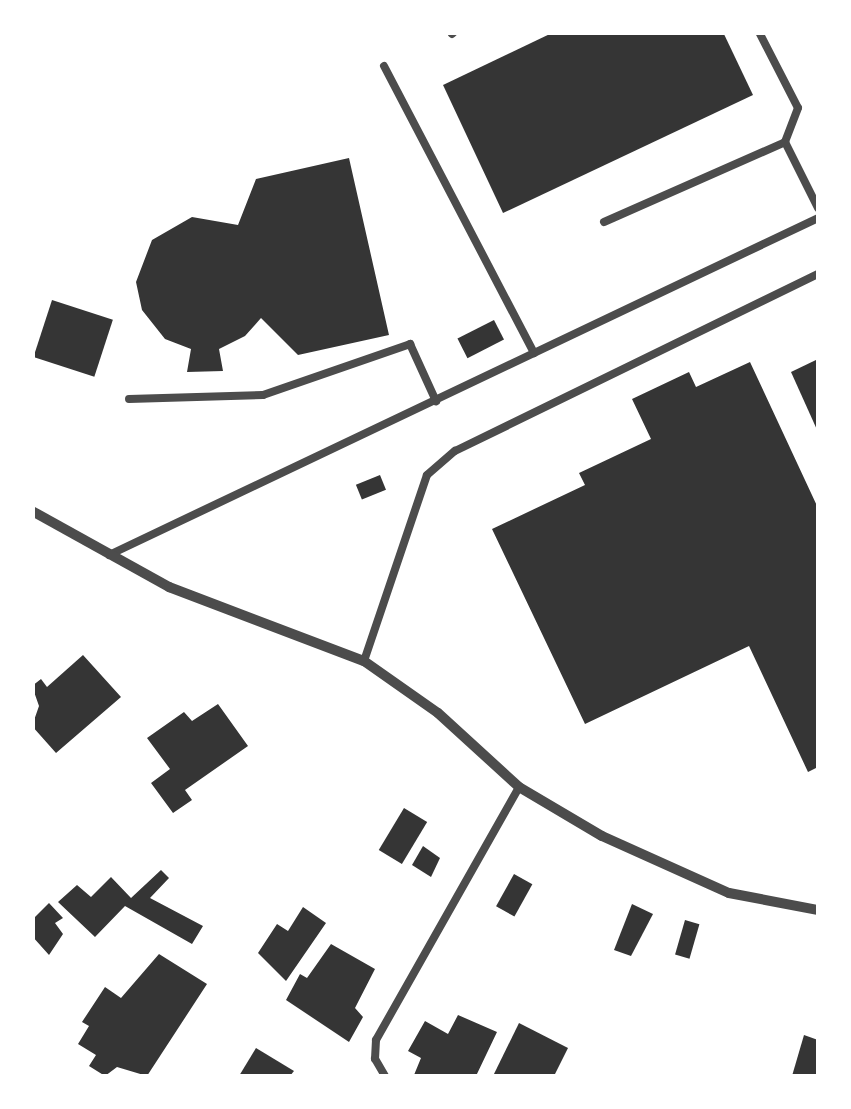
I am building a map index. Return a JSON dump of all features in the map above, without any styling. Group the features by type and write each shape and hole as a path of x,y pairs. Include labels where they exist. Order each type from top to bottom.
{"street":[{"path":"32,511 168,587 364,662 438,712 519,786 674,872 746,897 818,910"}],"lane":[{"path":"604,222 784,142 798,108 759,32"},
{"path":"384,66 534,354"},
{"path":"784,142 818,208"},
{"path":"109,555 818,218"},
{"path":"364,662 427,476 455,451 818,274"},
{"path":"130,400 262,395 410,344 436,400"},
{"path":"385,1076 375,1059 376,1040 519,786"}],"building":[{"path":"554,32 723,32 753,95 503,213 443,85"},
{"path":"349,158 389,335 298,355 261,318 245,336 219,349 223,371 187,372 191,349 165,339 142,310 136,282 152,240 192,217 238,225 256,179"},
{"path":"52,300 113,320 94,377 33,357"},
{"path":"494,320 504,340 467,358 457,339"},
{"path":"818,359 818,432 791,372"},
{"path":"750,362 818,508 818,767 808,772 749,646 585,724 492,529 585,485 579,473 651,439 632,399 689,372 696,387"},
{"path":"380,475 386,490 362,500 356,485"},
{"path":"83,655 121,697 56,753 32,726 39,706 32,686 41,679 47,687"},
{"path":"218,704 248,746 185,790 192,800 173,813 151,783 170,769 147,738 184,712 192,721"},
{"path":"404,808 427,822 402,864 379,850"},
{"path":"423,846 440,858 431,877 412,865"},
{"path":"161,870 169,878 150,898 203,926 192,944 125,906 95,937 58,902 77,885 91,897 111,877 131,898"},
{"path":"514,874 532,884 514,917 496,906"},
{"path":"49,903 63,918 55,923 63,934 49,955 32,936 32,920"},
{"path":"632,904 653,914 631,956 614,950"},
{"path":"303,907 326,923 286,981 258,953 277,924 288,931"},
{"path":"685,920 699,924 689,959 675,955"},
{"path":"331,944 375,969 355,1008 363,1017 349,1042 286,1000 300,974 307,978"},
{"path":"159,954 207,984 147,1076 117,1067 105,1076 89,1066 96,1055 78,1044 89,1026 82,1022 105,987 121,998"},
{"path":"458,1015 497,1032 476,1076 414,1075 421,1058 408,1051 425,1021 448,1034"},
{"path":"519,1023 568,1048 554,1076 493,1076"},
{"path":"804,1035 818,1040 818,1076 792,1076"},
{"path":"256,1048 294,1071 290,1076 239,1076"}]}
